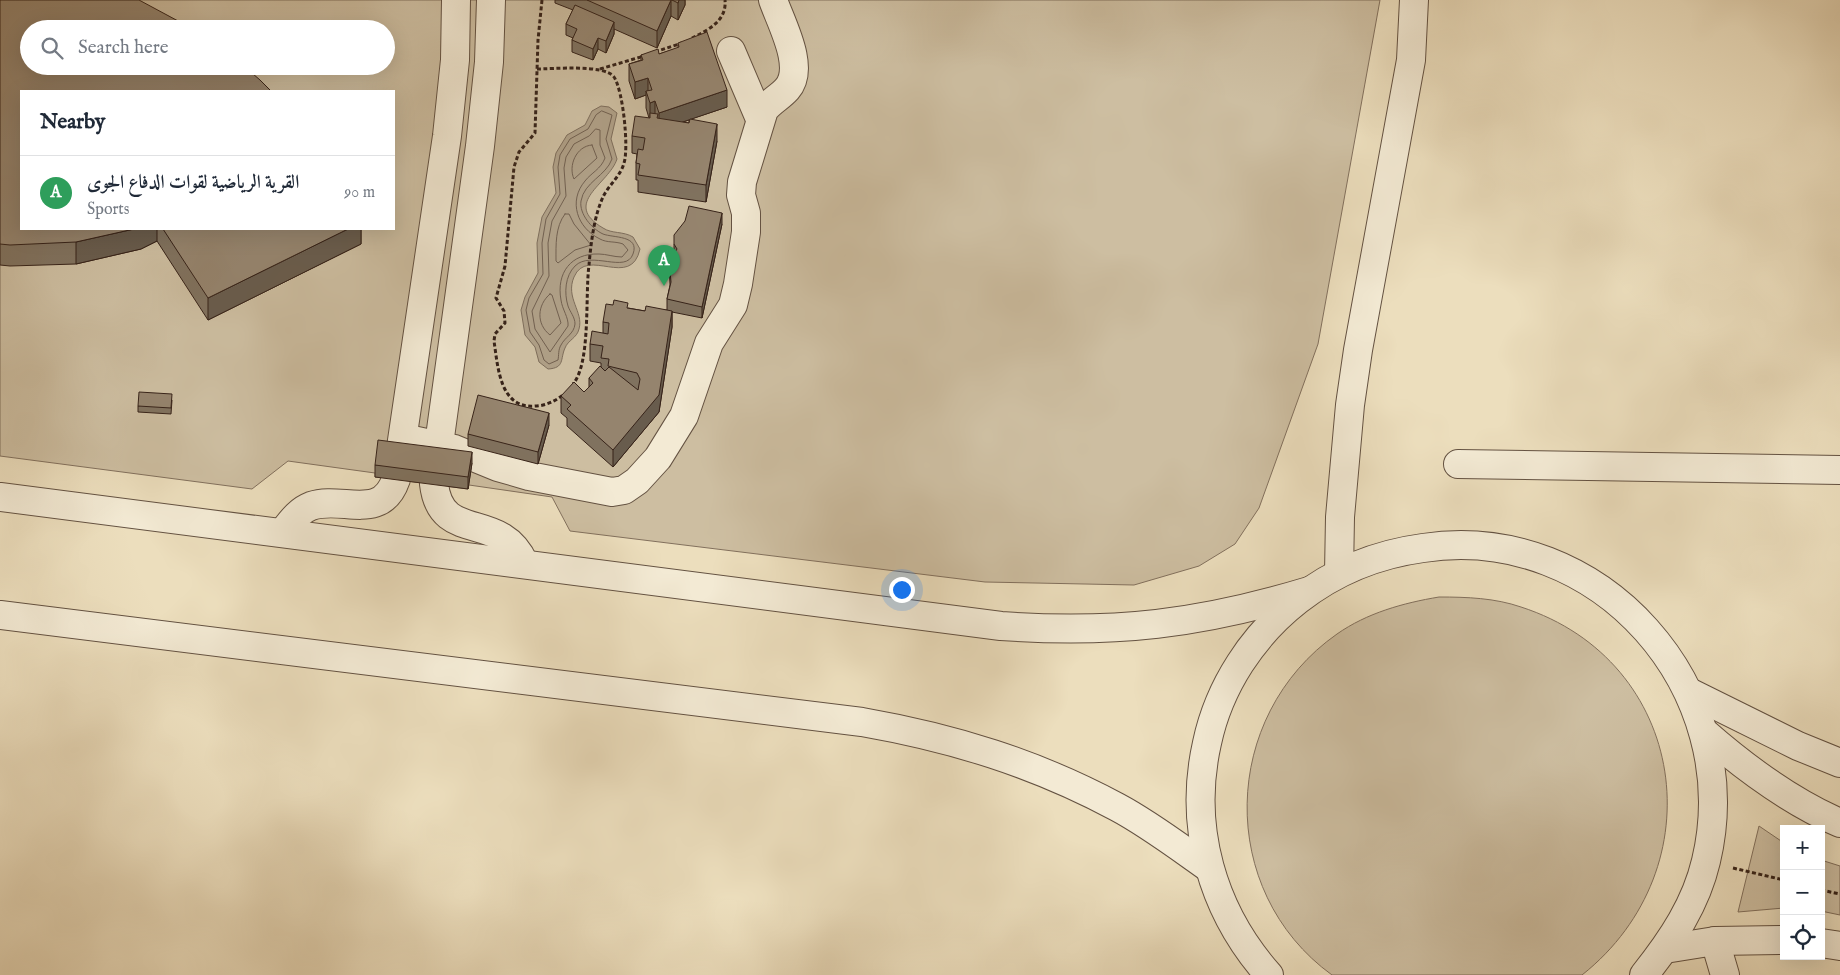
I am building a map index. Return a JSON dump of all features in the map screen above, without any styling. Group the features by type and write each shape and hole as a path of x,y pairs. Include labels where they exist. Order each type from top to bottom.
{"street":[{"path":"283,532 301,511 312,506 375,504 388,494 400,457 449,120 456,60 456,0"},
{"path":"491,0 489,62 480,146 436,462 439,505 446,514 455,520 497,533 509,540 518,551 524,564"},
{"path":"400,457 512,472 602,490 618,491 637,481 658,458 684,416 709,344 733,305 746,232 746,213 741,195 742,182 760,119 770,101 788,89 795,74 794,59 773,0"},
{"path":"1339,573 1344,471 1355,368 1410,60 1414,0"},
{"path":"1410,60 1431,0"},
{"path":"730,51 760,119"},
{"path":"1458,464 1840,470"},
{"path":"0,497 283,532 992,625 1046,629 1090,630 1180,623 1232,612 1309,591"},
{"path":"1269,975 1235,930 1220,900 1209,868 1202,834 1200,799 1202,764 1210,730 1221,697 1238,666 1258,638 1282,612 1309,591 1339,573 1371,559 1404,550 1472,545 1506,550 1539,558 1586,580 1628,610 1657,641 1672,662 1689,692 1704,732 1710,764 1713,796 1712,829 1706,861 1686,914 1666,949 1644,975"},
{"path":"0,614 862,722 916,732 968,745 1020,762 1070,783 1118,808 1164,836 1209,868"},
{"path":"1689,692 1798,746 1840,763"},
{"path":"1704,732 1734,759 1767,782 1801,804 1840,823"},
{"path":"1666,949 1715,941 1780,940"},
{"path":"1715,941 1725,975"},
{"path":"1825,944 1840,946"}],"path":[{"path":"542,0 535,133 519,152 514,167 505,266 496,298 504,311 505,323 495,334 494,341 504,392 518,404 537,406 560,398 576,381 581,372 589,266 596,223 603,197 624,163 626,147 621,95 616,81 610,73 598,69"},
{"path":"537,69 598,69 670,47 704,32 720,19 725,9 725,0"},
{"path":"1706,861 1780,879"},
{"path":"1825,891 1840,894"}],"shaded area":[{"path":"0,0 1380,0 1318,344 1259,508 1235,544 1199,566 1134,585 985,582 570,531 552,497 469,485 468,489 375,477 375,473 288,461 252,489 0,456"},
{"path":"1439,597 1481,599 1511,604 1577,634 1620,672 1649,719 1665,771 1666,826 1653,880 1625,931 1582,975 1332,975 1294,940 1267,898 1252,852 1247,804 1253,756 1271,710 1298,669 1337,634 1361,620 1386,610 1412,602"},
{"path":"1759,826 1780,840 1780,908 1738,912"},
{"path":"1825,861 1840,866 1840,915 1825,912"}],"water":[{"path":"601,106 609,107 617,113 611,139 617,159 591,194 586,210 591,219 603,228 633,237 640,249 635,261 628,266 619,268 589,265 580,269 574,277 572,285 573,298 580,323 579,329 566,345 560,365 548,369 539,362 535,347 525,335 521,310 525,297 538,273 537,243 542,217 556,193 553,167 556,153 567,135 585,125 592,111"}],"building":[{"path":"0,0 139,0 176,20 20,20 20,75 254,75 270,90 20,90 20,230 130,230 76,242 0,244"},
{"path":"587,0 671,0 657,31"},
{"path":"575,5 614,22 606,41 598,38 593,49 572,40 577,29 566,24"},
{"path":"707,32 727,90 659,113 655,101 650,103 646,91 652,90 648,78 635,82 629,64 643,60 641,55 658,49 659,54 679,47 678,43"},
{"path":"650,113 658,114 657,118 689,123 690,119 717,124 706,185 638,175 640,164 636,163 638,149 643,150 645,138 632,136 635,116 650,118"},
{"path":"689,206 722,213 702,307 667,299 671,282 669,261 677,249 674,244 674,235 685,221"},
{"path":"164,230 346,230 208,298"},
{"path":"614,300 628,303 627,308 645,311 646,306 672,311 659,395 613,450 567,409 571,405 561,396 574,382 584,392 593,383 589,378 600,366 605,371 609,367 638,390 640,379 637,373 608,366 609,359 601,358 603,346 590,344 592,331 608,334 609,323 603,322 606,304 613,305"},
{"path":"139,392 172,394 171,408 138,406"},
{"path":"478,395 549,413 538,452 468,434"},
{"path":"378,440 472,452 468,477 375,465"}],"place":[{"name":"القرية الرياضية لقوات الدفاع الجوى","path":"664,286"}]}
